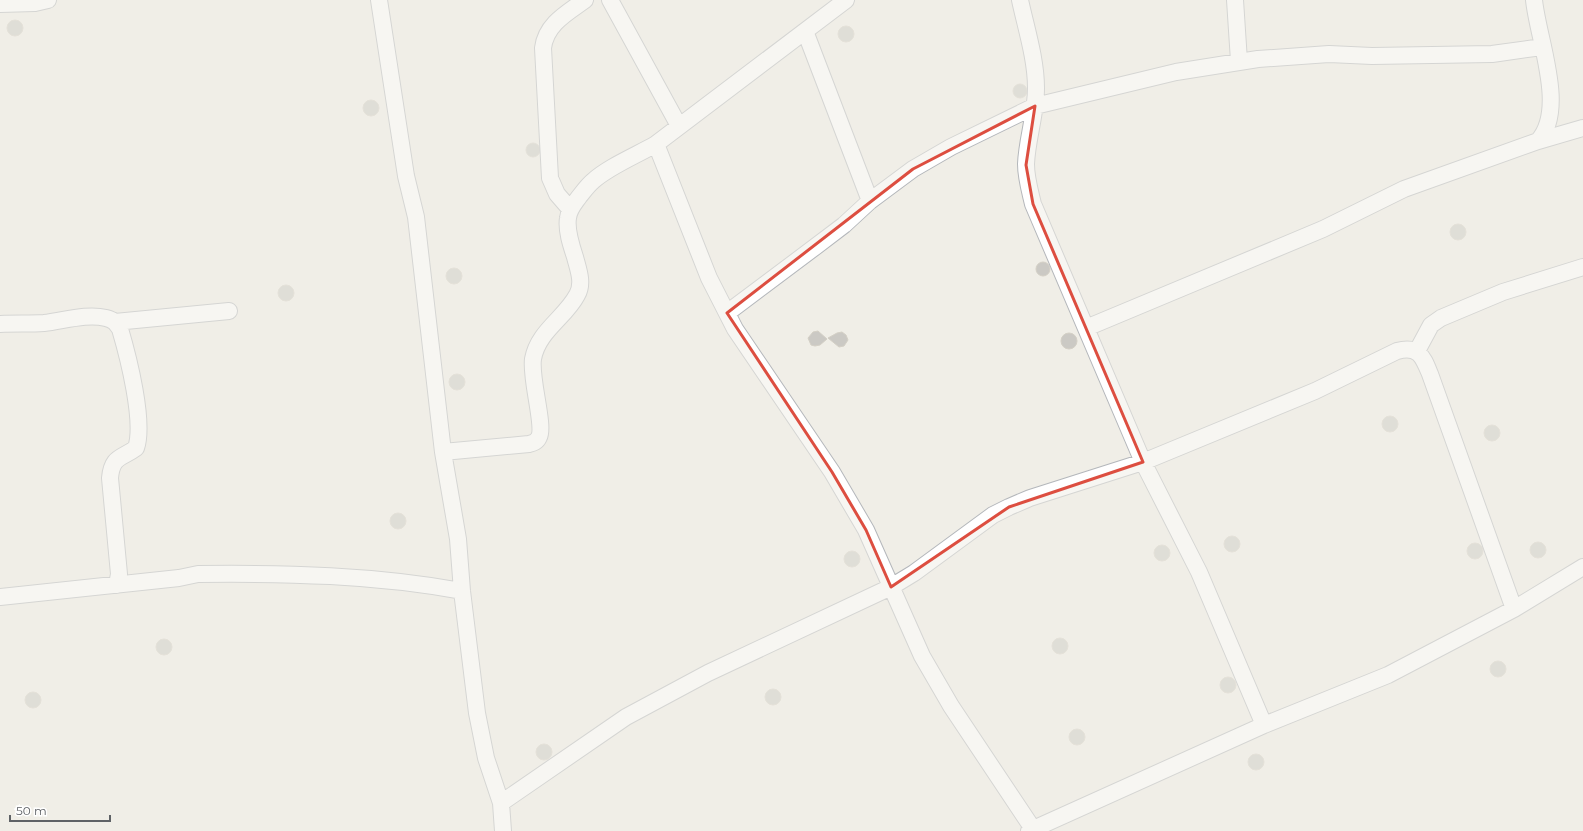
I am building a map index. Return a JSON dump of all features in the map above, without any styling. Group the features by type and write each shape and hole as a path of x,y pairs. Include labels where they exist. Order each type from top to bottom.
{"street":[{"path":"0,4 34,3 48,0"},
{"path":"380,0 406,176 416,217 444,452 458,539 462,591 477,713 486,758 501,803 502,831"},
{"path":"570,209 557,194 550,178 543,48 546,34 551,28 564,14 585,0"},
{"path":"610,0 679,126"},
{"path":"444,452 529,444 535,442 539,437 540,424 532,373 533,358 540,341 548,329 578,295 580,284 579,272 569,234 567,219 570,209 593,180 607,170 656,144 846,0"},
{"path":"1020,0 1034,67 1035,106 1026,165 1027,181 1033,204 1144,462 1199,572 1264,725"},
{"path":"1235,0 1239,62"},
{"path":"1534,0 1551,104 1550,122 1545,133 1538,141"},
{"path":"805,31 870,201"},
{"path":"727,313 838,229 870,201 914,169 944,151 1035,106 1176,72 1258,58 1329,54 1380,56 1492,54 1542,47"},
{"path":"1086,328 1323,228 1404,189 1538,141 1583,128"},
{"path":"656,144 709,278 727,313 763,372 832,472 866,530 922,656 951,706 1031,830 1264,725 1388,675 1514,609 1583,567"},
{"path":"1417,351 1430,325 1441,318 1503,292 1583,267"},
{"path":"0,324 45,322 74,318 98,317 115,322 229,311"},
{"path":"115,322 124,341 133,384 139,436 136,448 119,456 111,468 110,478 119,574 117,585"},
{"path":"501,803 626,717 708,673 891,587 914,573 993,515 1030,498 1144,462 1315,391 1397,351 1407,348 1417,351 1424,360 1440,398 1514,609"},
{"path":"0,597 179,578 198,574 226,573 355,577 420,583 462,591"}],"highlighted area":[{"path":"1035,106 1026,165 1033,204 1143,462 1009,507 891,587 866,530 832,472 727,313 913,169"}],"building":[{"path":"15,20 22,25 23,28 18,35 15,36 8,31 7,28 12,21"},
{"path":"846,26 853,31 854,34 849,41 846,42 839,37 838,34 843,27"},
{"path":"1017,84 1023,84 1027,88 1027,94 1023,98 1017,98 1013,94 1013,88"},
{"path":"371,100 378,105 379,108 374,115 371,116 364,111 363,108 368,101"},
{"path":"530,143 536,143 540,147 540,153 536,157 530,157 526,153 526,147"},
{"path":"1458,224 1465,229 1466,232 1461,239 1458,240 1451,235 1450,232 1455,225"},
{"path":"1040,262 1046,262 1050,266 1050,272 1046,276 1040,276 1036,272 1036,266"},
{"path":"454,268 461,273 462,276 457,283 454,284 447,279 446,276 451,269"},
{"path":"286,285 293,290 294,293 289,300 286,301 279,296 278,293 283,286"},
{"path":"818,331 827,339 820,345 811,345 808,338 813,332"},
{"path":"842,332 846,335 848,340 844,346 839,347 828,338"},
{"path":"1069,333 1076,338 1077,341 1072,348 1069,349 1062,344 1061,341 1066,334"},
{"path":"457,374 464,379 465,382 460,389 457,390 450,385 449,382 454,375"},
{"path":"1390,416 1397,421 1398,424 1393,431 1390,432 1383,427 1382,424 1387,417"},
{"path":"1492,425 1499,430 1500,433 1495,440 1492,441 1485,436 1484,433 1489,426"},
{"path":"398,513 405,518 406,521 401,528 398,529 391,524 390,521 395,514"},
{"path":"1232,536 1239,541 1240,544 1235,551 1232,552 1225,547 1224,544 1229,537"},
{"path":"1538,542 1545,547 1546,550 1541,557 1538,558 1531,553 1530,550 1535,543"},
{"path":"1475,543 1482,548 1483,551 1478,558 1475,559 1468,554 1467,551 1472,544"},
{"path":"1162,545 1169,550 1170,553 1165,560 1162,561 1155,556 1154,553 1159,546"},
{"path":"852,551 859,556 860,559 855,566 852,567 845,562 844,559 849,552"},
{"path":"1060,638 1067,643 1068,646 1063,653 1060,654 1053,649 1052,646 1057,639"},
{"path":"164,639 171,644 172,647 167,654 164,655 157,650 156,647 161,640"},
{"path":"1498,661 1505,666 1506,669 1501,676 1498,677 1491,672 1490,669 1495,662"},
{"path":"1228,677 1235,682 1236,685 1231,692 1228,693 1221,688 1220,685 1225,678"},
{"path":"773,689 780,694 781,697 776,704 773,705 766,700 765,697 770,690"},
{"path":"33,692 40,697 41,700 36,707 33,708 26,703 25,700 30,693"},
{"path":"1077,729 1084,734 1085,737 1080,744 1077,745 1070,740 1069,737 1074,730"},
{"path":"544,744 551,749 552,752 547,759 544,760 537,755 536,752 541,745"},
{"path":"1256,754 1263,759 1264,762 1259,769 1256,770 1249,765 1248,762 1253,755"}]}
